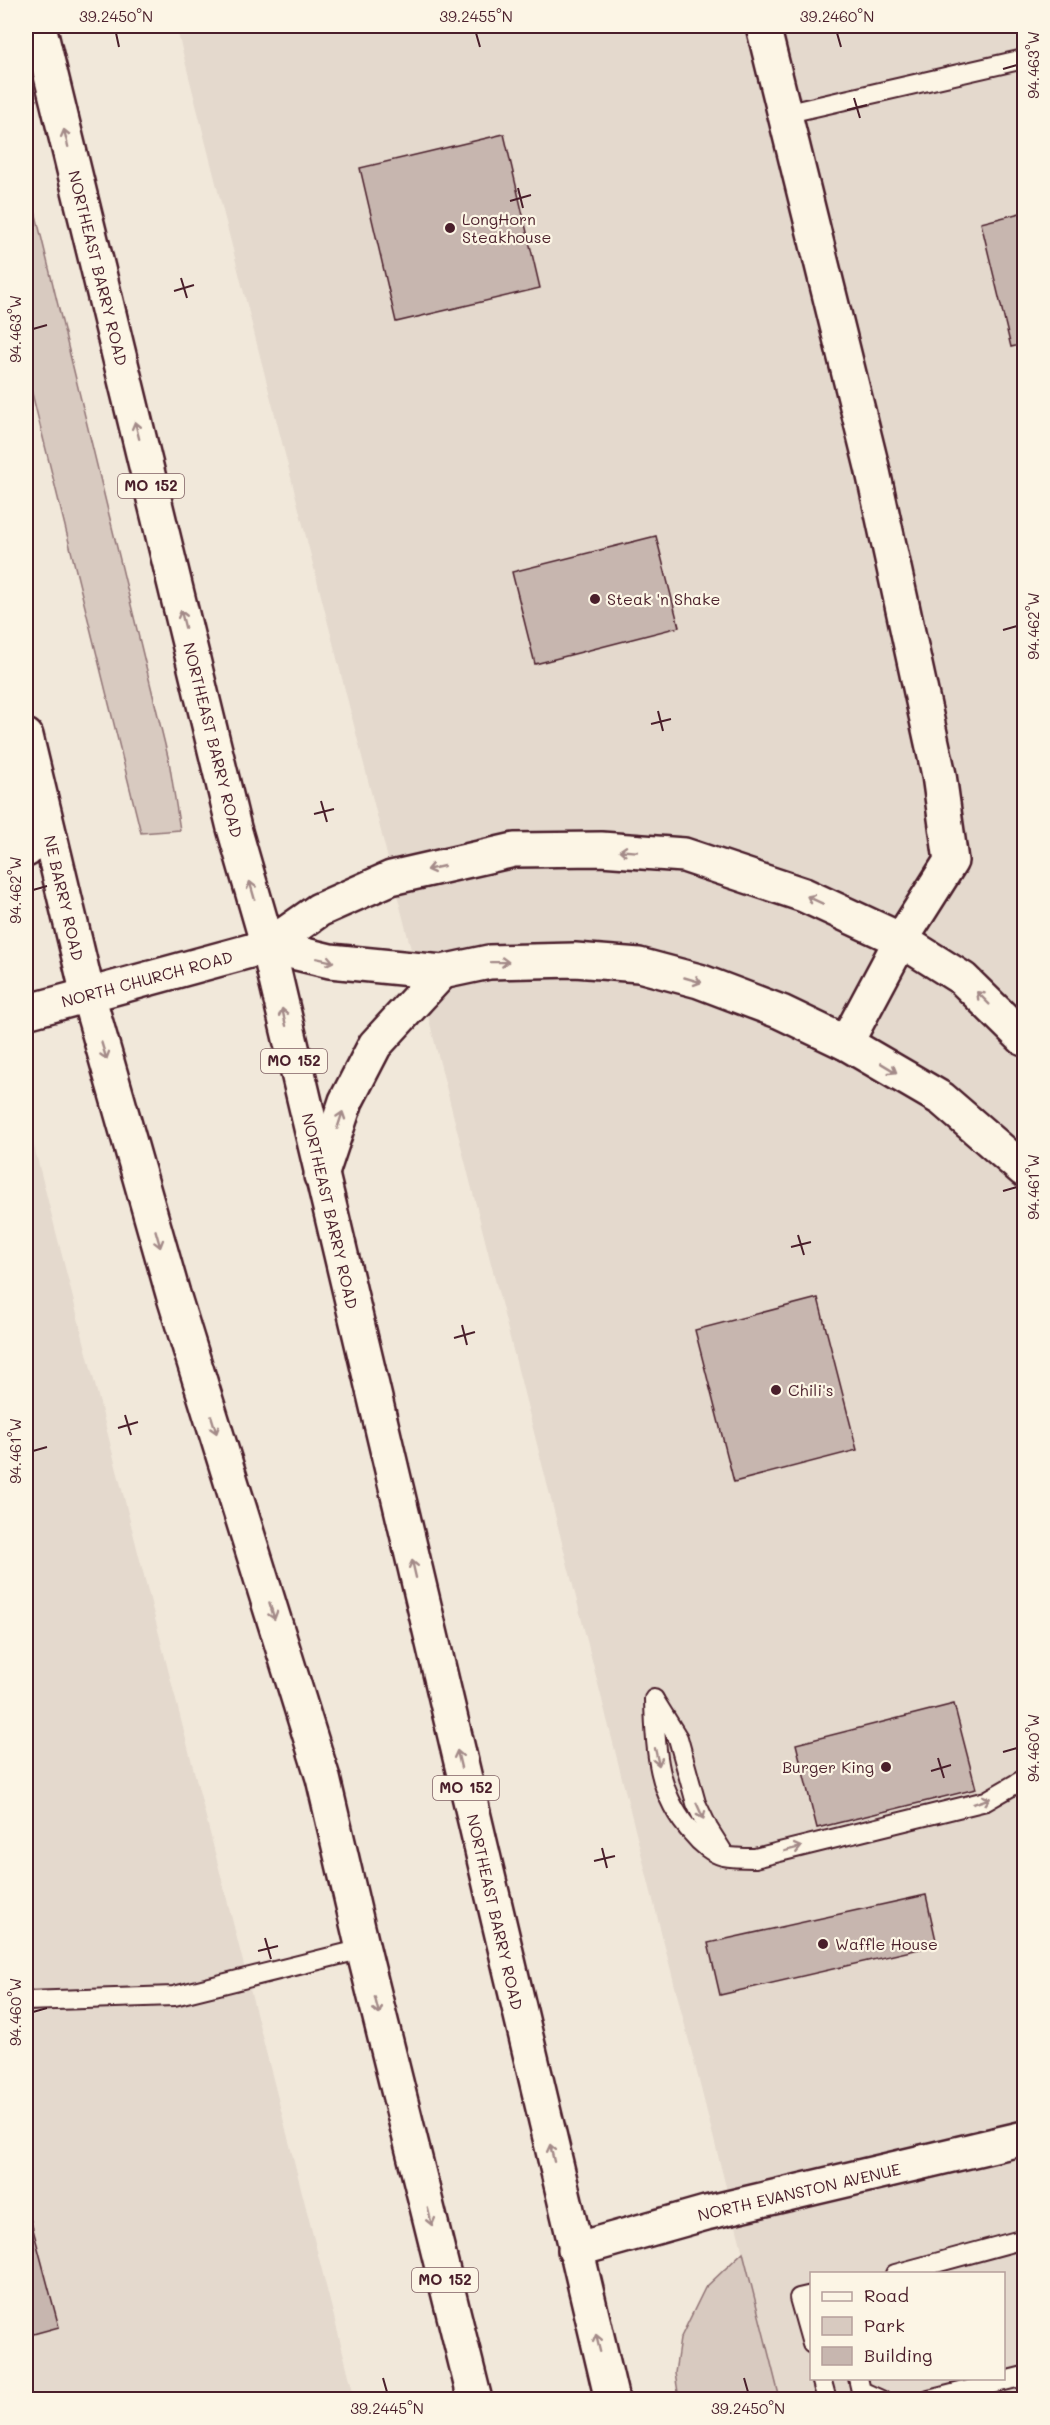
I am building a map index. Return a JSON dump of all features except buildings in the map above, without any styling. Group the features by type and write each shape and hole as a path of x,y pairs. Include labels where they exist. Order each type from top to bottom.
{"main road":[{"name":"NORTHEAST BARRY ROAD","path":"39,26 234,828 268,946 612,2400"},
{"path":"763,26 872,467 939,775 951,861 901,940 846,1043"},
{"name":"MO 152","path":"26,736 42,801"},
{"path":"26,850 42,801"},
{"name":"NE BARRY ROAD","path":"42,801 88,995"},
{"name":"NORTH CHURCH ROAD","path":"26,1012 268,946 320,910 391,878 514,850 601,849 684,855 804,895 901,940 963,978 1024,1039"},
{"name":"NORTH CHURCH ROAD","path":"268,946 330,961 442,972 489,962 575,960 639,965 699,981 781,1012 846,1043 942,1099 1024,1170"},
{"path":"321,1176 346,1101 375,1045 442,972"},
{"name":"MO 152","path":"88,995 173,1294 323,1778 475,2400"},
{"name":"NORTH EVANSTON AVENUE","path":"576,2250 706,2213 946,2159 1024,2138"}],"lane":[{"path":"784,114 1024,59"},
{"path":"726,1856 700,1812 678,1738 654,1699 655,1746 664,1788 678,1818 700,1842 721,1855 726,1856 755,1858 986,1801 1024,1779"},
{"path":"26,2001 174,1996 363,1949"},
{"path":"902,2272 1024,2239"},
{"path":"810,2295 799,2298 810,2337"},
{"path":"928,2400 1024,2376"},
{"path":"821,2380 827,2400"},
{"path":"858,2380 861,2391 881,2400"}],"shaded area":[{"path":"176,26 1024,26 1024,2399 780,2399"},
{"path":"26,1115 355,2399 26,2399"}],"green space":[{"path":"26,174 169,761 180,830 141,833 26,369"},
{"path":"743,2252 780,2399 679,2399 675,2373 680,2339 705,2288"}],"place":[{"name":"LongHorn Steakhouse","path":"450,228"},
{"name":"Steak 'n Shake","path":"595,599"},
{"name":"Chili's","path":"776,1390"},
{"name":"Burger King","path":"886,1767"},
{"name":"Waffle House","path":"823,1944"}]}
